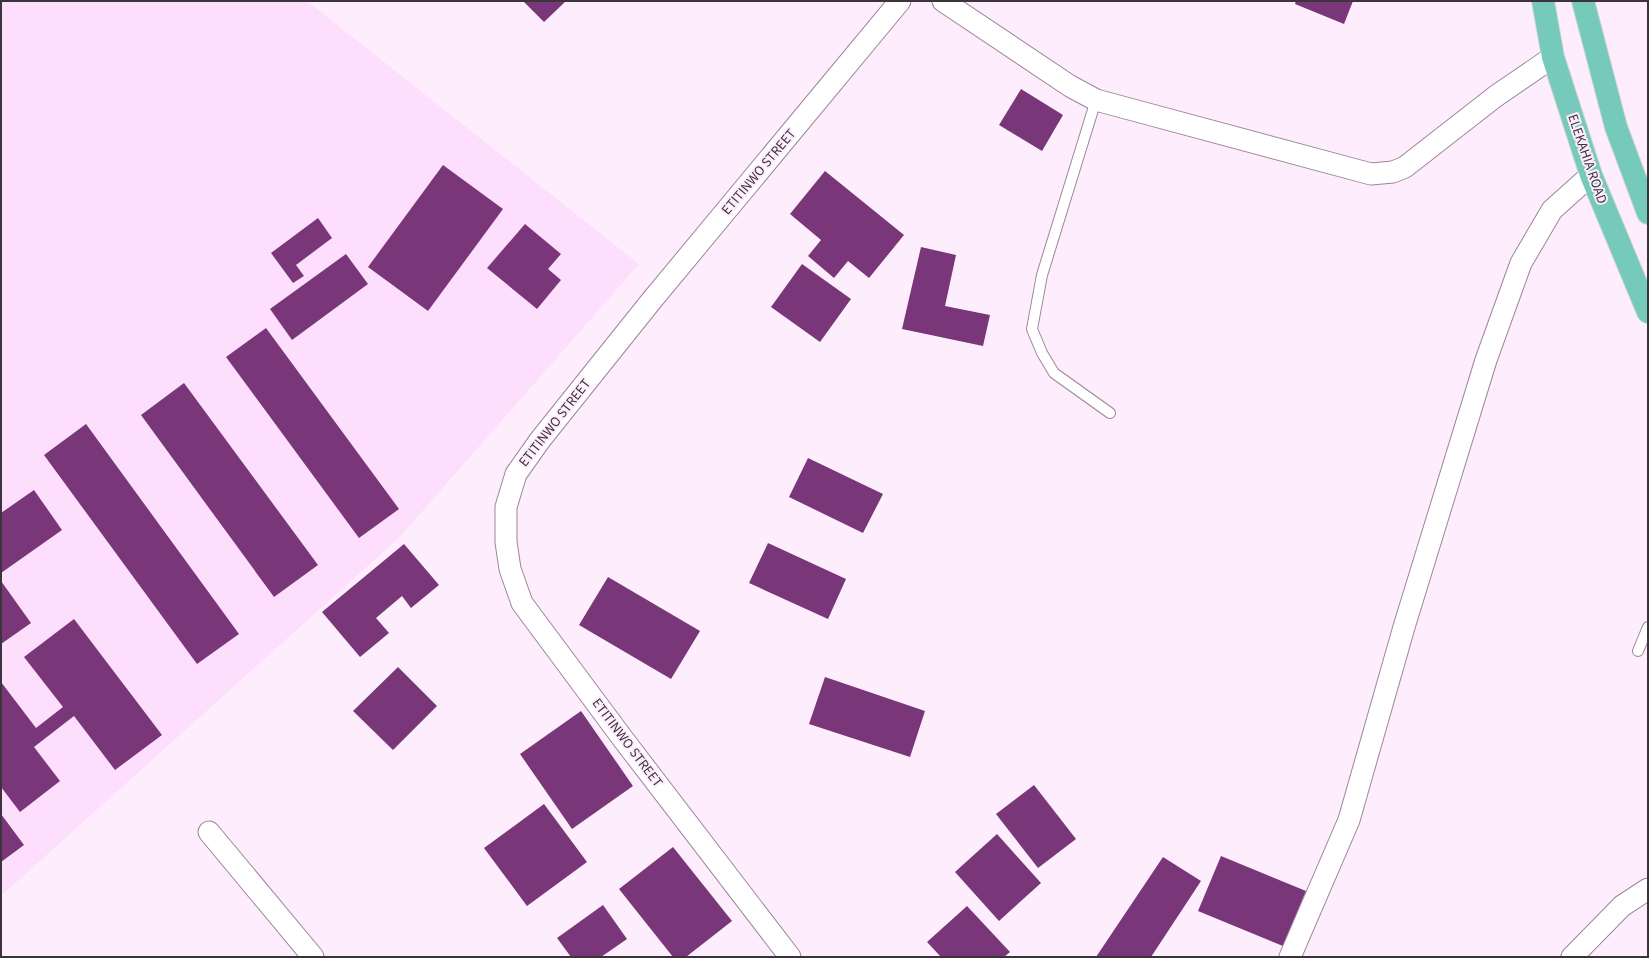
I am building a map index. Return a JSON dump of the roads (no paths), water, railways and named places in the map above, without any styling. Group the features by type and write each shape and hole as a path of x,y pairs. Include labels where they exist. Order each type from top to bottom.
{"main road":[{"name":"ELEKAHIA ROAD","path":"1543,1 1553,57 1591,175 1648,312"},
{"path":"1583,1 1616,127 1648,213"}],"street":[{"name":"ETITINWO STREET","path":"790,957 623,739 522,602 510,569 506,542 506,507 516,474 540,440 652,300 900,1"},
{"path":"943,1 1070,86 1096,100 1371,174 1393,172 1416,160 1496,96 1553,57"},
{"path":"1290,957 1348,820 1404,627 1484,367 1521,263 1552,210 1591,175"},
{"path":"209,832 314,957"},
{"path":"1572,957 1622,906 1648,889"}],"lane":[{"path":"1096,100 1042,275 1032,330 1042,353 1054,373 1110,413"},
{"path":"1638,652 1648,627"}]}
